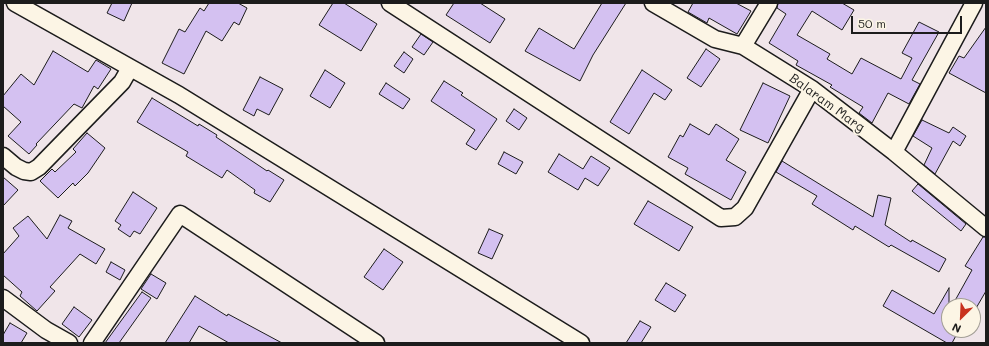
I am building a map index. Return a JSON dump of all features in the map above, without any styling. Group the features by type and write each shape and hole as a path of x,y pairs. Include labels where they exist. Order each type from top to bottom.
{"street":[{"path":"15,3 179,95 581,343"},
{"path":"390,3 721,218 735,217 745,208 812,89"},
{"name":"Balaram Marg","path":"653,3 715,39 743,46 812,89 894,152 986,228"},
{"path":"743,46 769,3"},
{"path":"894,152 974,3"},
{"path":"3,156 16,167 24,171 31,172 38,167 122,82 130,68"},
{"path":"92,343 180,214 376,343"},
{"path":"3,298 46,330 69,343"}],"building":[{"path":"112,3 132,3 124,21 107,13"},
{"path":"209,3 238,3 247,8 239,25 234,22 222,41 206,31 184,74 162,63 179,29 185,32 200,8 204,11"},
{"path":"333,3 344,3 377,24 361,51 319,25"},
{"path":"454,3 480,3 505,19 490,43 446,15"},
{"path":"602,3 626,3 593,55 580,81 525,51 539,28 574,49"},
{"path":"693,3 736,3 751,11 737,34 709,18 707,23 688,12"},
{"path":"778,3 842,3 854,10 842,30 812,11 797,35 830,54 827,59 852,74 861,58 901,79 912,58 902,53 919,22 939,32 912,80 920,84 909,104 888,93 872,123 859,113 863,107 830,87 832,85 796,65 798,61 769,43 786,14 777,8"},
{"path":"986,27 986,93 949,73 959,56 964,58"},
{"path":"421,34 433,42 424,55 412,47"},
{"path":"706,49 720,59 701,87 687,78"},
{"path":"53,51 88,72 96,60 111,69 98,89 94,86 82,108 74,104 36,144 37,145 29,154 8,136 21,122 3,106 3,96 21,74 34,85"},
{"path":"404,52 413,59 404,73 394,66"},
{"path":"325,70 345,83 330,108 310,96"},
{"path":"642,70 672,90 665,100 654,93 629,134 610,122"},
{"path":"260,77 283,89 269,115 257,109 254,116 243,110"},
{"path":"444,81 463,93 461,95 497,119 476,150 466,144 475,130 431,101"},
{"path":"386,83 410,99 403,109 379,94"},
{"path":"763,83 790,96 768,143 740,130"},
{"path":"152,98 198,126 199,124 217,135 216,137 267,171 268,170 284,180 270,202 254,193 255,190 227,170 222,178 186,156 188,152 137,122"},
{"path":"514,109 527,118 519,130 506,121"},
{"path":"922,120 949,133 953,127 966,136 960,146 953,141 935,174 924,165 932,148 913,136"},
{"path":"690,124 709,135 716,124 739,139 726,160 746,172 731,200 685,174 688,168 668,157 680,135 683,137"},
{"path":"87,133 105,148 88,173 75,186 73,183 58,198 40,181 52,169 55,172 76,152 73,149"},
{"path":"504,152 523,162 516,174 498,164"},
{"path":"559,154 583,169 591,156 610,168 598,186 585,178 578,190 548,172"},
{"path":"782,161 873,217 878,195 891,198 885,225 911,242 912,240 946,259 939,272 891,245 889,247 855,226 853,230 812,204 817,196 776,172"},
{"path":"3,177 18,190 3,206"},
{"path":"918,184 966,224 961,231 912,191"},
{"path":"133,192 157,208 140,234 134,231 130,237 118,229 121,225 115,221"},
{"path":"648,201 693,227 679,251 634,224"},
{"path":"60,215 72,221 68,228 105,249 96,264 80,254 50,287 55,291 37,311 20,296 22,292 3,275 3,254 19,236 13,228 28,216 47,239"},
{"path":"489,229 503,235 492,259 478,253"},
{"path":"983,237 986,237 986,291 981,300 981,298 956,298 972,270 965,266"},
{"path":"384,249 403,262 383,290 364,277"},
{"path":"111,262 125,270 120,280 106,272"},
{"path":"151,274 166,283 157,299 141,289"},
{"path":"666,283 686,295 675,312 655,300"},
{"path":"949,288 949,298 943,298"},
{"path":"892,290 934,314 941,302 941,338 955,338 952,343 947,343 883,306"},
{"path":"142,292 151,298 119,343 105,343"},
{"path":"195,296 227,316 228,314 282,343 229,343 199,326 189,343 165,343"},
{"path":"74,307 92,320 79,337 62,324"},
{"path":"640,321 651,327 641,343 626,343"},
{"path":"10,323 27,333 21,343 3,343 3,335"}]}
